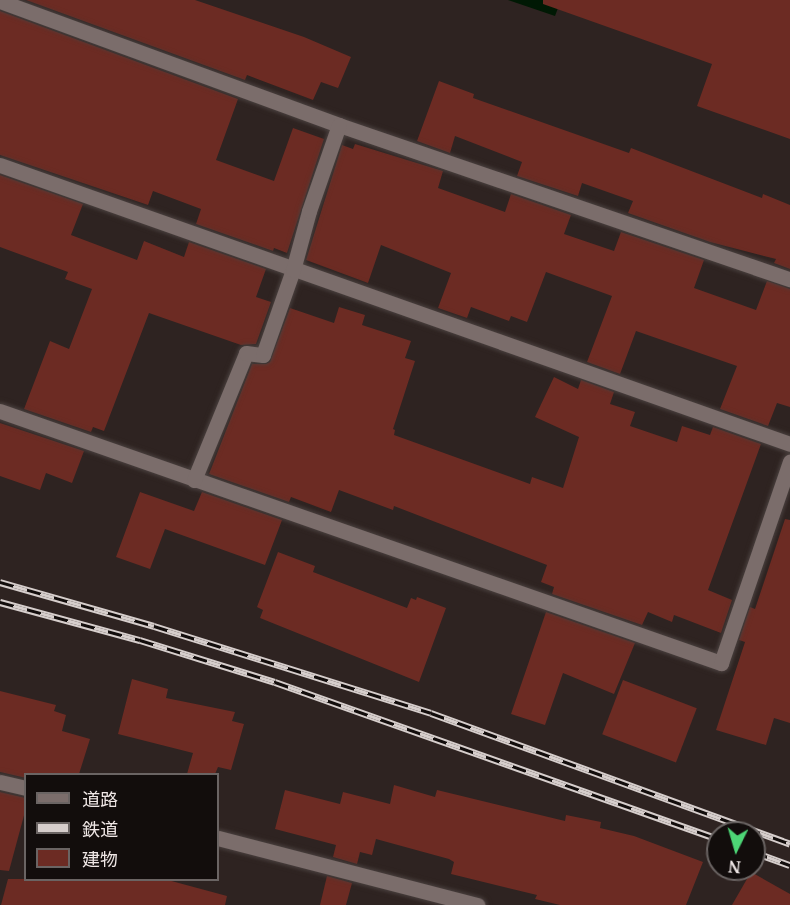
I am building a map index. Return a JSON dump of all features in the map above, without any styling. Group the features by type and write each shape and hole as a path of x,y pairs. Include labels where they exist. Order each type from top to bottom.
{"street":[{"path":"0,1 339,125 790,279"},
{"path":"194,480 246,353 262,355 293,270 309,211 339,125"},
{"path":"0,165 790,444"},
{"path":"0,411 721,663 790,461"},
{"path":"0,782 24,788"},
{"path":"219,838 478,905"}],"shaded area":[{"path":"508,0 561,0 555,16"}],"building":[{"path":"26,0 195,0 304,37 351,57 338,88 321,82 313,100 247,75 245,80"},
{"path":"543,0 790,0 790,139 697,106 712,64 543,4"},
{"path":"0,11 238,99 216,160 274,181 293,128 324,139 287,253 274,248 273,251 196,224 201,209 153,191 148,205 0,155"},
{"path":"439,81 474,94 473,98 629,153 631,148 762,198 763,194 790,205 790,269 774,263 776,259 710,242 628,213 633,201 582,183 578,196 517,176 522,162 455,136 450,153 417,141"},
{"path":"355,144 443,171 438,188 505,212 511,194 571,215 564,234 614,251 621,232 704,260 694,288 756,310 767,281 790,289 790,407 777,403 768,426 720,409 737,366 636,331 620,374 587,362 612,296 546,272 527,322 511,316 509,321 471,307 467,318 438,308 451,273 381,245 368,283 306,260 342,145 353,149"},
{"path":"0,175 83,204 71,235 137,260 144,241 184,257 189,242 266,269 256,297 271,302 256,344 241,345 149,313 104,431 93,427 91,432 24,409 50,341 69,349 92,289 65,279 68,272 0,247"},
{"path":"339,307 365,315 362,325 411,341 405,358 415,361 393,429 395,430 394,435 530,484 532,477 563,488 579,437 535,417 554,377 578,389 581,380 614,392 610,404 635,412 630,426 677,442 682,426 710,435 713,427 761,444 708,590 732,600 721,633 674,615 672,622 648,612 642,625 552,594 554,587 541,582 547,565 394,506 393,510 339,490 331,512 291,497 289,502 209,474 252,364 270,362 290,308 334,323"},
{"path":"0,423 84,451 72,483 46,473 40,490 0,476"},
{"path":"140,492 194,511 202,492 282,520 265,565 165,529 150,569 116,557"},
{"path":"785,519 790,520 790,723 774,718 766,745 716,730 745,642 739,640 750,607 755,609"},
{"path":"278,552 315,566 313,572 407,608 411,598 416,600 417,597 446,608 419,682 260,618 263,610 257,607"},
{"path":"546,612 635,643 614,694 563,673 545,725 511,714"},
{"path":"132,679 168,689 166,698 235,712 232,721 244,724 231,770 218,767 215,773 187,773 193,753 118,734"},
{"path":"623,680 697,708 676,762 602,734"},
{"path":"0,691 56,705 54,711 66,715 62,731 90,739 79,773 24,773 24,778 0,772"},
{"path":"394,785 435,797 437,790 565,821 566,815 601,822 600,828 634,836 703,862 686,905 560,905 535,899 537,895 451,874 454,862 449,859 376,839 372,855 360,852 357,864 333,857 336,845 275,829 285,790 340,804 343,792 390,804"},
{"path":"0,792 24,798 24,815 9,871 0,870"},
{"path":"327,876 352,883 346,905 320,905"},
{"path":"8,879 24,879 24,881 171,881 227,896 225,905 1,905"},
{"path":"766,880 790,894 790,905 732,905 746,881"}],"railway":[{"path":"0,582 154,626 431,713 790,844"},
{"path":"0,602 140,640 275,682 706,835"},
{"path":"766,856 790,865"}]}
